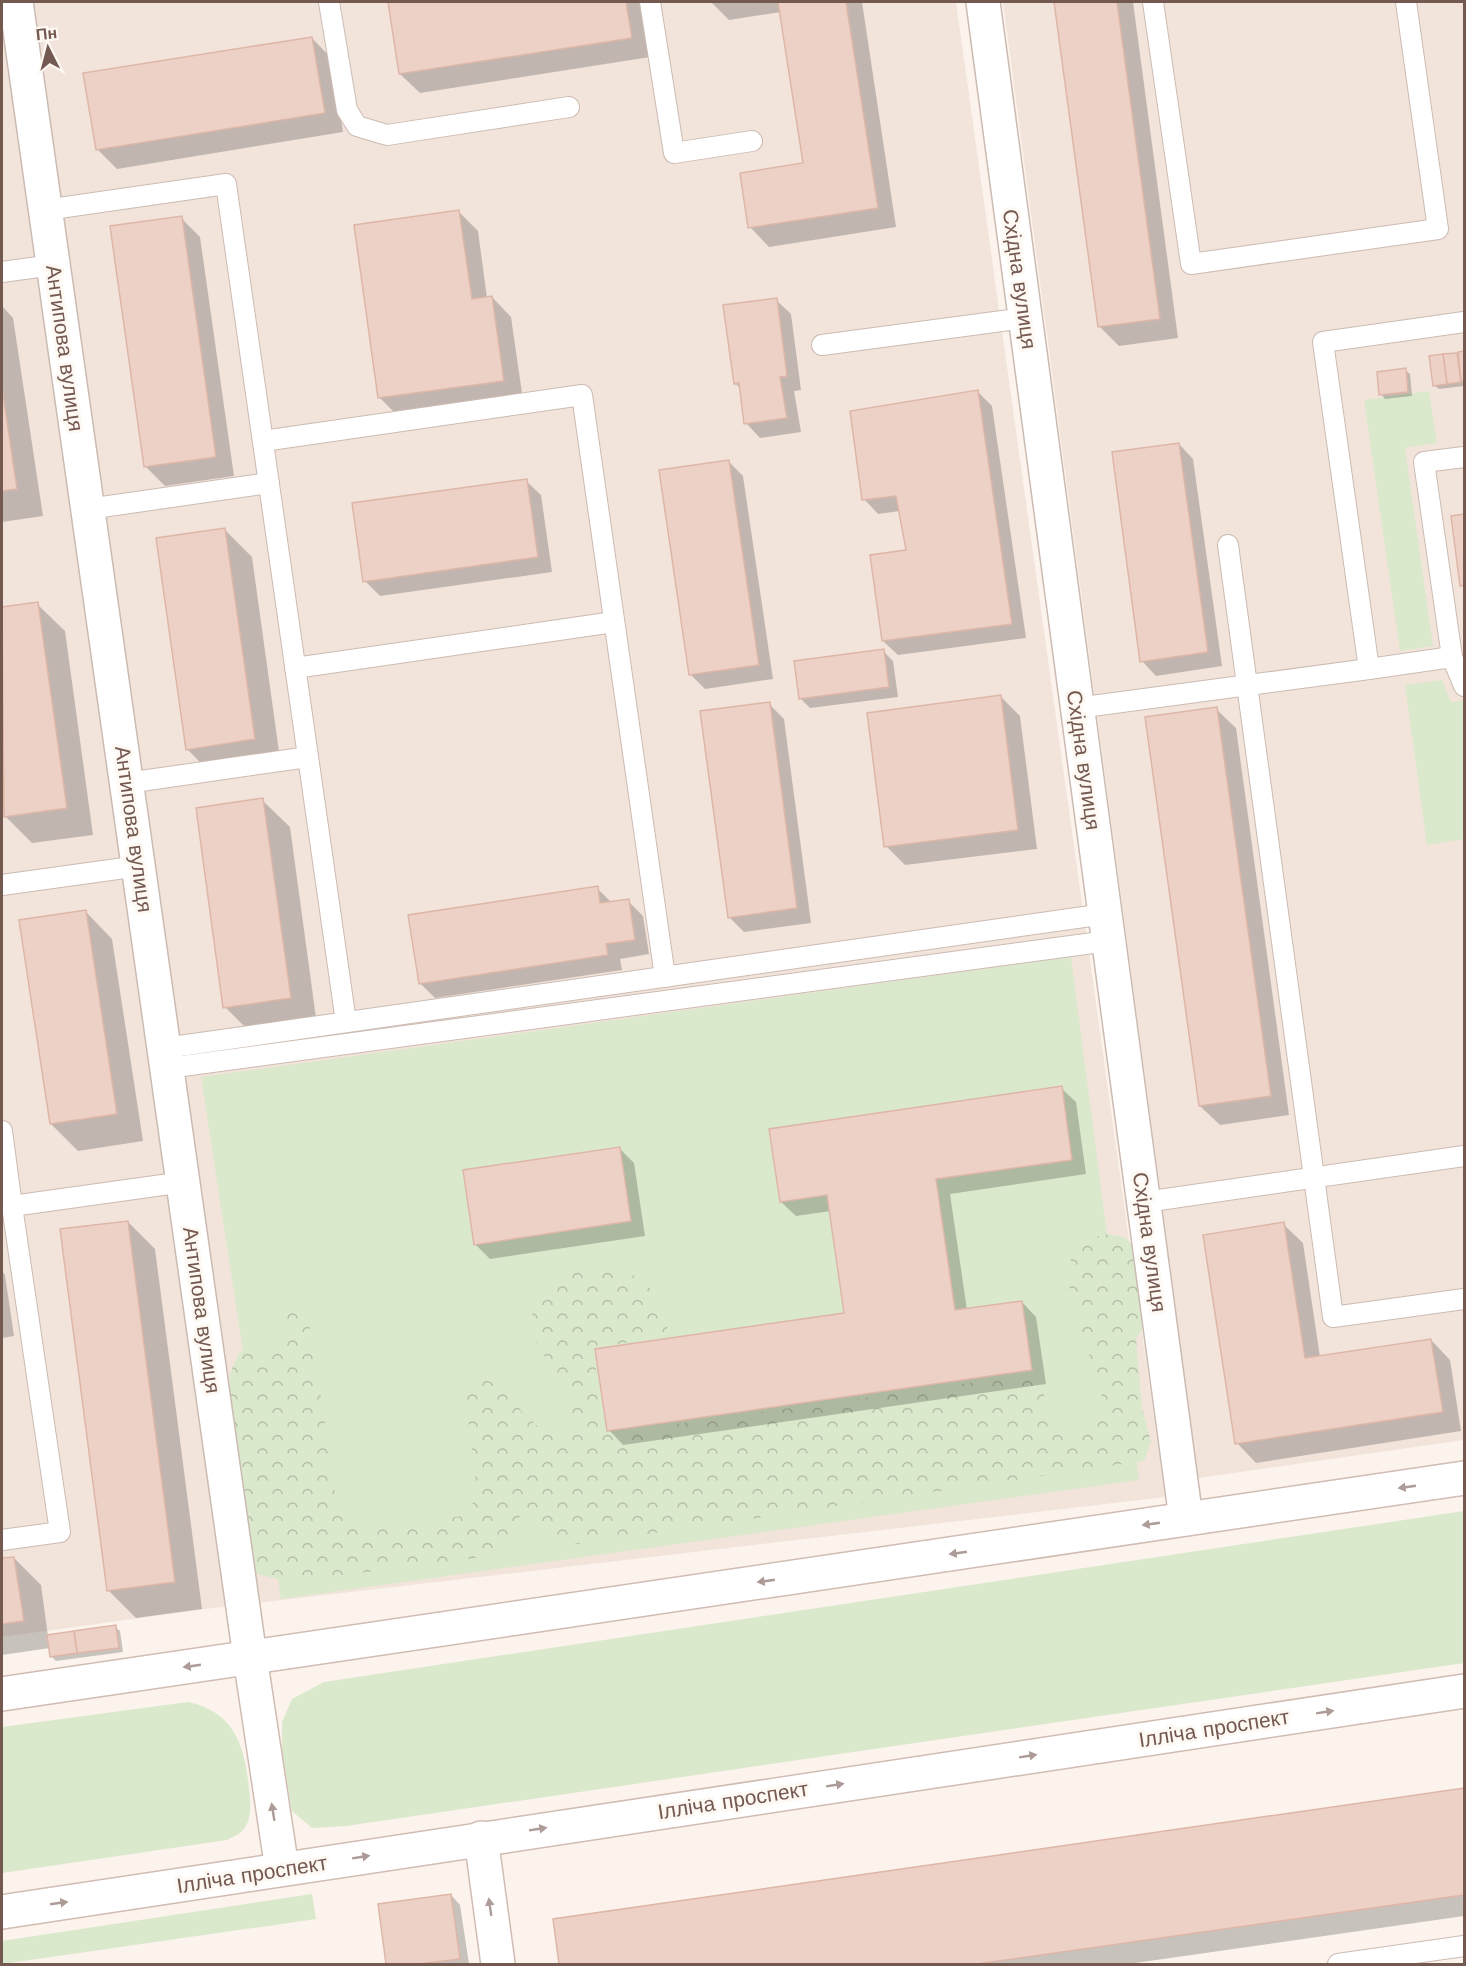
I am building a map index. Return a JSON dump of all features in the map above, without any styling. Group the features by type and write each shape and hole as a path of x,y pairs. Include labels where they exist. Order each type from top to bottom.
{"street":[{"name":"Антипова вулиця","path":"16,2 282,1869"},
{"name":"Східна вулиця","path":"983,2 1186,1519"},
{"path":"2,1694 1464,1478"},
{"name":"Ілліча проспект","path":"2,1912 1464,1691"},
{"path":"481,1838 498,1965"}],"lane":[{"path":"329,2 347,110 357,126 387,135 569,107"},
{"path":"650,2 674,153 752,141"},
{"path":"1153,2 1191,264 1438,229 1406,2"},
{"path":"45,210 226,184 346,1022"},
{"path":"2,272 54,265"},
{"path":"822,345 1025,318"},
{"path":"1369,669 1323,342 1464,322"},
{"path":"263,441 582,395 665,977"},
{"path":"1464,457 1424,462 1452,657 1464,686"},
{"path":"88,509 269,483"},
{"path":"1228,545 1333,1317 1464,1299"},
{"path":"295,668 614,622"},
{"path":"1077,708 1452,657"},
{"path":"127,783 308,757"},
{"path":"2,885 139,866"},
{"path":"166,1058 346,1022 665,977 1107,927"},
{"path":"166,1058 1107,927"},
{"path":"2,1131 9,1215 60,1532 2,1540"},
{"path":"1144,1202 1464,1156"},
{"path":"9,1215 184,1182"},
{"path":"1338,1965 1464,1946"}],"shaded area":[{"path":"2,2 956,2 1165,1497 205,1609 2,1637"},
{"path":"1003,2 1464,2 1464,1440 1198,1478"}],"green space":[{"path":"1429,391 1437,443 1405,448 1433,646 1400,651 1364,400"},
{"path":"1442,680 1451,702 1464,700 1464,839 1427,845 1405,685"},
{"path":"1071,957 1139,1480 281,1599 201,1077"},
{"path":"1108,1234 1124,1237 1138,1250 1147,1322 1136,1339 1142,1408 1151,1442 1144,1461 580,1544 561,1542 543,1521 533,1516 526,1516 517,1518 501,1547 484,1557 290,1582 257,1574 247,1558 229,1387 230,1373 240,1351 252,1348 276,1353 280,1350 284,1341 285,1323 290,1311 304,1311 312,1335 337,1506 351,1526 369,1530 462,1516 473,1503 476,1483 465,1395 470,1383 479,1379 504,1385 522,1412 544,1432 567,1428 570,1398 566,1386 538,1346 531,1321 533,1310 545,1291 564,1277 586,1271 617,1272 641,1279 653,1291 670,1319 666,1332 661,1337 593,1348 605,1434 1035,1374 1055,1420 1063,1428 1077,1431 1090,1428 1099,1421 1103,1401 1068,1283 1069,1272 1076,1249 1088,1239"},
{"path":"1464,1511 1464,1663 346,1826 312,1828 292,1811 282,1752 282,1722 292,1699 324,1682"},
{"path":"188,1702 217,1714 235,1734 244,1759 250,1805 248,1821 242,1831 227,1840 2,1873 2,1727"},
{"path":"312,1894 316,1919 2,1964 2,1941"}],"building":[{"path":"388,2 626,2 632,38 399,74"},
{"path":"778,2 846,2 878,208 748,228 740,173 803,163"},
{"path":"1054,2 1117,2 1160,319 1098,327"},
{"path":"312,37 325,113 96,150 83,73"},
{"path":"459,210 472,299 492,296 504,381 378,398 354,225"},
{"path":"182,216 216,457 144,467 110,226"},
{"path":"777,298 787,376 780,377 787,418 744,424 739,383 734,384 723,305"},
{"path":"1464,351 1464,381 1461,381 1458,352"},
{"path":"1457,353 1461,382 1447,384 1443,354"},
{"path":"1443,354 1447,384 1433,386 1429,356"},
{"path":"1406,368 1408,392 1379,395 1377,372"},
{"path":"2,388 17,489 2,491"},
{"path":"978,390 1012,624 882,641 870,555 906,550 896,496 862,500 850,411"},
{"path":"1179,443 1208,652 1140,662 1112,452"},
{"path":"729,460 759,665 689,675 659,470"},
{"path":"527,479 538,557 363,582 352,503"},
{"path":"1464,514 1464,585 1460,586 1451,516"},
{"path":"225,528 255,739 186,750 156,538"},
{"path":"38,602 67,808 4,817 2,607"},
{"path":"884,649 889,687 799,699 794,661"},
{"path":"1001,695 1018,830 884,847 867,713"},
{"path":"770,702 797,908 728,918 700,711"},
{"path":"1217,707 1271,1096 1199,1106 1145,717"},
{"path":"263,798 291,998 223,1008 196,808"},
{"path":"598,886 600,903 629,899 635,940 606,944 608,955 419,984 408,915"},
{"path":"86,910 117,1114 50,1124 19,920"},
{"path":"1062,1086 1072,1160 936,1179 955,1310 1022,1301 1032,1370 607,1431 595,1349 844,1313 827,1195 780,1202 769,1129"},
{"path":"620,1147 631,1221 474,1245 463,1170"},
{"path":"128,1221 175,1582 107,1591 60,1229"},
{"path":"1284,1222 1305,1358 1431,1339 1443,1412 1235,1444 1203,1235"},
{"path":"14,1557 24,1621 2,1624 2,1558"},
{"path":"116,1625 119,1648 77,1653 74,1631"},
{"path":"74,1631 77,1653 50,1657 47,1635"},
{"path":"1464,1788 1464,1895 977,1964 559,1964 553,1919"},
{"path":"451,1894 460,1959 418,1964 386,1964 378,1904"}]}
